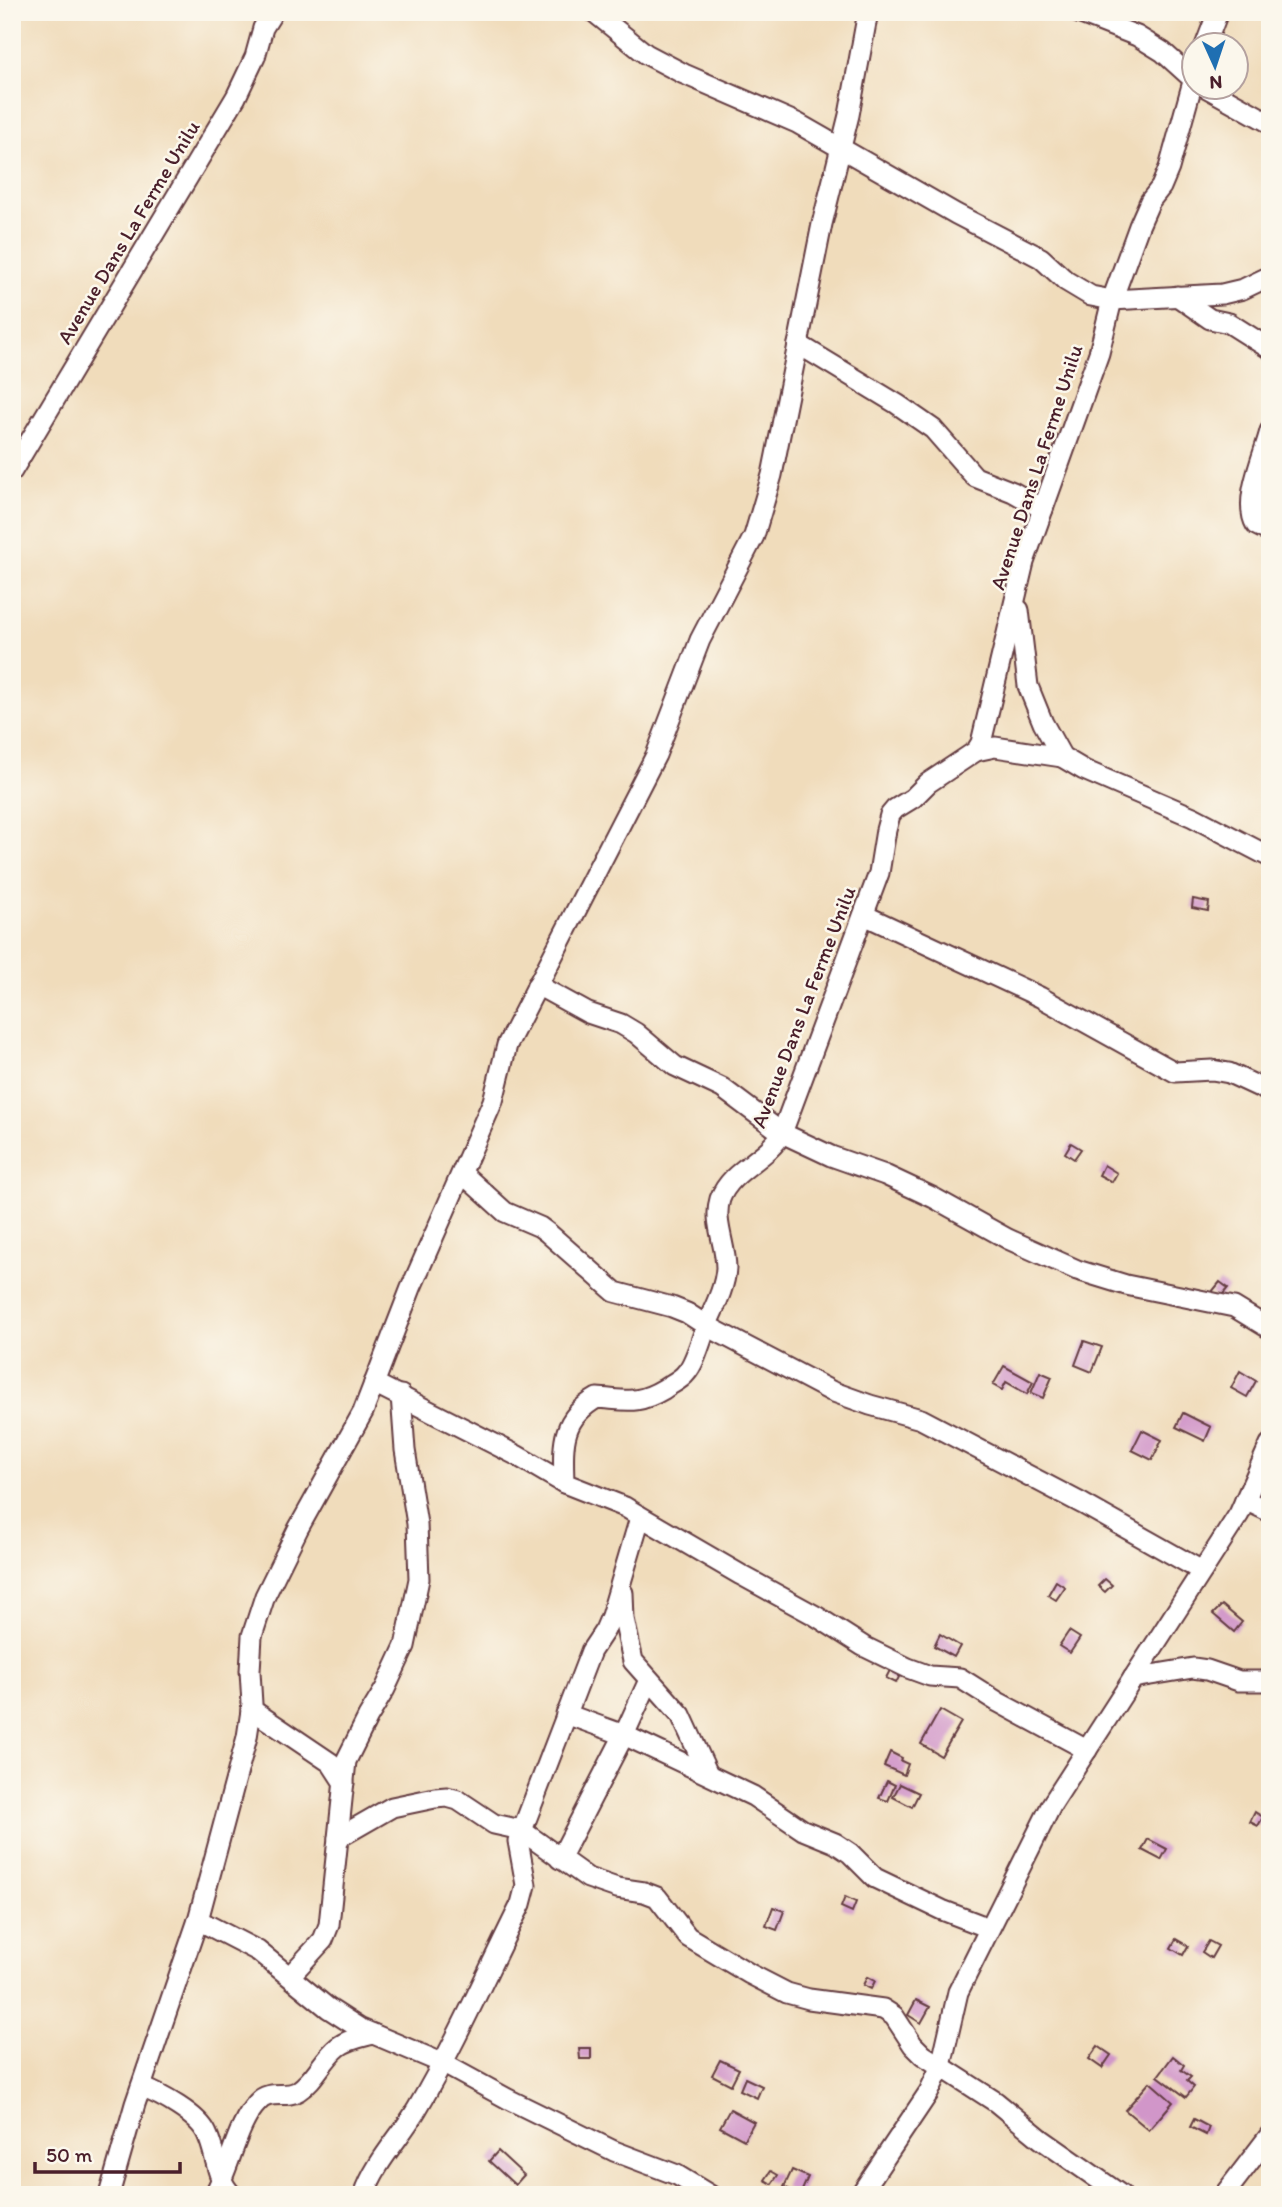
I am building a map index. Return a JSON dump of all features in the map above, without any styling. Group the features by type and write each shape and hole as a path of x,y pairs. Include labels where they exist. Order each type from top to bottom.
{"street":[{"name":"Avenue Dans La Ferme Unilu","path":"12,471 236,97 255,57 263,28 273,12"},
{"path":"594,12 646,54 797,123 956,214 1041,258 1066,281 1091,296 1112,300 1223,294 1244,289 1270,276"},
{"path":"109,2195 141,2087 198,1920 247,1737 251,1709 252,1636 265,1596 298,1529 363,1412 411,1288 493,1101 507,1045 656,755 700,640 754,536 772,475 839,148 849,115 868,12"},
{"path":"1076,12 1137,36 1163,52 1180,67"},
{"path":"1210,32 1217,12"},
{"name":"Avenue Dans La Ferme Unilu","path":"564,1483 565,1434 574,1416 597,1398 632,1401 647,1399 688,1372 723,1285 726,1269 719,1223 718,1207 721,1196 730,1182 775,1144 782,1133 879,873 890,815 937,777 976,751 981,743 1024,562 1099,352 1112,300 1139,226 1169,167 1187,102"},
{"path":"1232,102 1270,123"},
{"path":"1177,296 1210,319 1229,323 1270,349"},
{"path":"799,344 933,429 975,477 1013,492 1043,509"},
{"path":"1270,430 1256,477 1251,511 1256,525 1270,532"},
{"path":"1017,594 1027,686 1062,757"},
{"path":"976,751 995,747 1062,757 1084,770 1193,817 1270,857"},
{"path":"864,915 1040,997 1175,1072 1212,1070 1229,1073 1270,1093"},
{"path":"537,985 588,1013 621,1024 636,1033 675,1066 722,1088 782,1133 831,1156 898,1181 1008,1239 1077,1270 1126,1284 1234,1307 1270,1329"},
{"path":"463,1174 505,1212 548,1233 615,1292 687,1313 831,1391 921,1419 1083,1504 1202,1572"},
{"path":"374,1383 516,1455 564,1483 625,1507 874,1651 930,1676 960,1678 998,1702 1087,1750"},
{"path":"290,1976 323,1940 329,1926 346,1761 368,1717 386,1689 405,1646 419,1579 417,1524 405,1450 401,1395"},
{"path":"860,2195 929,2092 941,2066 958,1992 1052,1804 1239,1514 1270,1444"},
{"path":"1245,1500 1270,1512"},
{"path":"364,2195 380,2162 416,2111 442,2063 521,1904 526,1885 518,1842 591,1651 611,1616 622,1571 639,1521 638,1515"},
{"path":"622,1571 624,1619 633,1661 681,1715 708,1773"},
{"path":"1133,1678 1193,1668 1239,1681 1270,1681"},
{"path":"560,1859 624,1735 649,1680"},
{"path":"251,1709 331,1763 344,1783"},
{"path":"566,1714 624,1735 708,1773 753,1796 803,1830 835,1843 850,1853 875,1878 942,1910 989,1928"},
{"path":"338,1838 392,1808 447,1797 458,1800 494,1824 522,1830 588,1878 657,1897 688,1937 787,1993 809,1999 883,2009 894,2016 923,2055 996,2102 1041,2139 1121,2195"},
{"path":"198,1920 258,1951 328,2008 373,2034 442,2063 590,2140 677,2175 710,2195"},
{"path":"222,2191 248,2116 259,2100 275,2093 297,2092 311,2080 337,2048 351,2040 373,2034"},
{"path":"141,2087 161,2095 179,2107 207,2132 222,2191"},
{"path":"1224,2195 1270,2135"}],"building":[{"path":"1193,899 1209,902 1208,911 1192,908"},
{"path":"1071,1143 1081,1149 1074,1159 1065,1153"},
{"path":"1104,1165 1117,1173 1112,1182 1099,1175"},
{"path":"1220,1282 1228,1288 1219,1299 1211,1293"},
{"path":"1084,1341 1102,1347 1092,1372 1075,1365"},
{"path":"1004,1366 1033,1382 1027,1394 1006,1382 1002,1390 993,1385"},
{"path":"1240,1371 1256,1381 1247,1397 1231,1388"},
{"path":"1040,1372 1052,1377 1043,1398 1031,1393"},
{"path":"1183,1413 1211,1427 1205,1441 1176,1427"},
{"path":"1142,1430 1162,1440 1152,1460 1132,1450"},
{"path":"1105,1579 1112,1585 1105,1592 1098,1586"},
{"path":"1056,1581 1065,1587 1056,1600 1048,1595"},
{"path":"1222,1605 1242,1622 1234,1632 1213,1614"},
{"path":"1069,1631 1080,1638 1070,1653 1059,1646"},
{"path":"940,1634 960,1646 954,1657 934,1646"},
{"path":"891,1668 901,1673 896,1683 886,1678"},
{"path":"940,1710 961,1722 941,1756 921,1744"},
{"path":"890,1752 908,1764 904,1775 884,1766"},
{"path":"887,1781 895,1785 888,1801 879,1798"},
{"path":"900,1784 919,1793 912,1807 893,1797"},
{"path":"1255,1812 1263,1817 1258,1826 1250,1822"},
{"path":"1148,1839 1167,1849 1161,1860 1142,1850"},
{"path":"845,1897 856,1902 852,1912 841,1907"},
{"path":"773,1907 784,1911 777,1930 766,1926"},
{"path":"1176,1939 1188,1946 1183,1955 1171,1948"},
{"path":"1209,1941 1218,1946 1211,1958 1202,1952"},
{"path":"867,1977 875,1981 871,1989 863,1985"},
{"path":"916,2000 930,2007 921,2023 908,2015"},
{"path":"1098,2046 1111,2055 1102,2068 1089,2059"},
{"path":"579,2048 591,2048 591,2059 580,2059"},
{"path":"1173,2056 1184,2065 1181,2070 1191,2077 1187,2081 1194,2087 1186,2097 1158,2076"},
{"path":"720,2060 739,2069 731,2085 712,2075"},
{"path":"745,2078 762,2086 757,2098 740,2090"},
{"path":"1150,2082 1173,2102 1149,2130 1125,2110"},
{"path":"730,2109 754,2122 744,2140 720,2127"},
{"path":"1194,2119 1209,2127 1206,2135 1190,2127"},
{"path":"498,2151 524,2175 515,2185 489,2161"},
{"path":"792,2170 808,2177 800,2195 784,2187"},
{"path":"771,2171 778,2175 772,2184 765,2180"}]}
